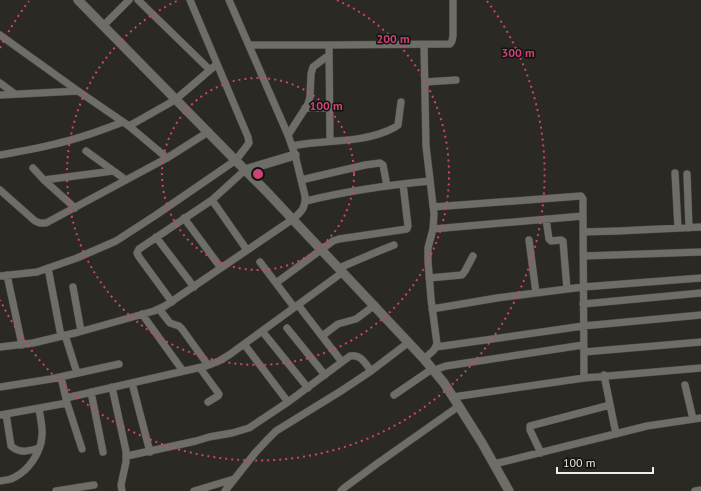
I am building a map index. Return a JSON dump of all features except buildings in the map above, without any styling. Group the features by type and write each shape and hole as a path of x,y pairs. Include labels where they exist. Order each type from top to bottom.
{"main road":[{"path":"78,0 293,219 424,359 444,383 459,406 509,491"},
{"path":"245,170 294,154"}],"street":[{"path":"103,26 129,0"},
{"path":"138,0 210,70"},
{"path":"22,344 4,276 37,272 77,258 116,241 236,160 248,143 248,137 190,0"},
{"path":"0,347 33,343 63,336 159,309 172,302 293,219 303,210 306,201 305,196 288,135 229,0"},
{"path":"249,45 329,46 450,44 453,36 453,0"},
{"path":"0,35 126,124 167,158"},
{"path":"424,45 426,146 434,214 428,255 432,309 437,344 434,350 424,359"},
{"path":"329,46 330,142"},
{"path":"288,135 308,104 312,70 317,63 329,55"},
{"path":"0,154 68,141 126,124 175,100 218,64"},
{"path":"425,82 456,80"},
{"path":"0,83 15,94"},
{"path":"0,95 78,91"},
{"path":"294,154 305,143 364,138 396,127 401,102"},
{"path":"305,108 330,108"},
{"path":"0,190 35,221 40,223 50,222 167,158 208,132"},
{"path":"86,151 126,180"},
{"path":"301,180 365,165 380,163 383,165 387,186"},
{"path":"33,168 75,208"},
{"path":"172,302 139,257 137,253 139,249 212,200 245,170"},
{"path":"44,180 113,171"},
{"path":"675,173 678,228"},
{"path":"688,174 689,228"},
{"path":"306,201 346,192 430,181"},
{"path":"276,283 333,241 407,230 408,226 403,184"},
{"path":"433,207 581,196 583,199 584,378"},
{"path":"212,200 247,250"},
{"path":"433,229 583,216"},
{"path":"184,218 221,268"},
{"path":"546,219 549,239 551,241 563,241 567,289"},
{"path":"583,232 701,227"},
{"path":"156,237 194,287"},
{"path":"529,240 536,293"},
{"path":"39,448 20,451 11,446 3,414 39,408 91,392 208,365 229,355 296,306 341,270 394,245"},
{"path":"583,256 701,252"},
{"path":"429,278 462,275 473,256"},
{"path":"260,262 342,362"},
{"path":"48,268 63,336 77,373"},
{"path":"432,309 497,298 583,287 701,278"},
{"path":"73,287 81,331"},
{"path":"583,304 701,293"},
{"path":"322,336 338,324 356,319 375,305"},
{"path":"159,309 170,323 179,326 182,329 208,365"},
{"path":"142,314 183,371"},
{"path":"436,347 583,326 701,315"},
{"path":"287,328 325,375"},
{"path":"262,331 308,388"},
{"path":"225,491 255,452 276,431 371,371 409,342"},
{"path":"394,394 433,370 446,366 584,348 701,342"},
{"path":"244,344 288,402"},
{"path":"127,456 241,431 248,428 308,388 350,356 359,356 371,371"},
{"path":"0,387 61,377 119,364"},
{"path":"200,368 219,394 208,402"},
{"path":"453,397 604,375 701,368"},
{"path":"604,375 616,434"},
{"path":"61,377 82,449"},
{"path":"132,382 150,452"},
{"path":"684,385 692,419"},
{"path":"112,387 127,456 121,485 122,491"},
{"path":"91,392 103,452"},
{"path":"541,453 530,430 530,426 610,405"},
{"path":"341,491 378,462 459,406"},
{"path":"0,481 15,478 29,465 39,448 42,433 39,408"},
{"path":"494,464 647,426 701,418"},
{"path":"0,474 10,479"},
{"path":"194,491 234,479"},
{"path":"56,491 94,485"},
{"path":"695,491 701,490"}]}
